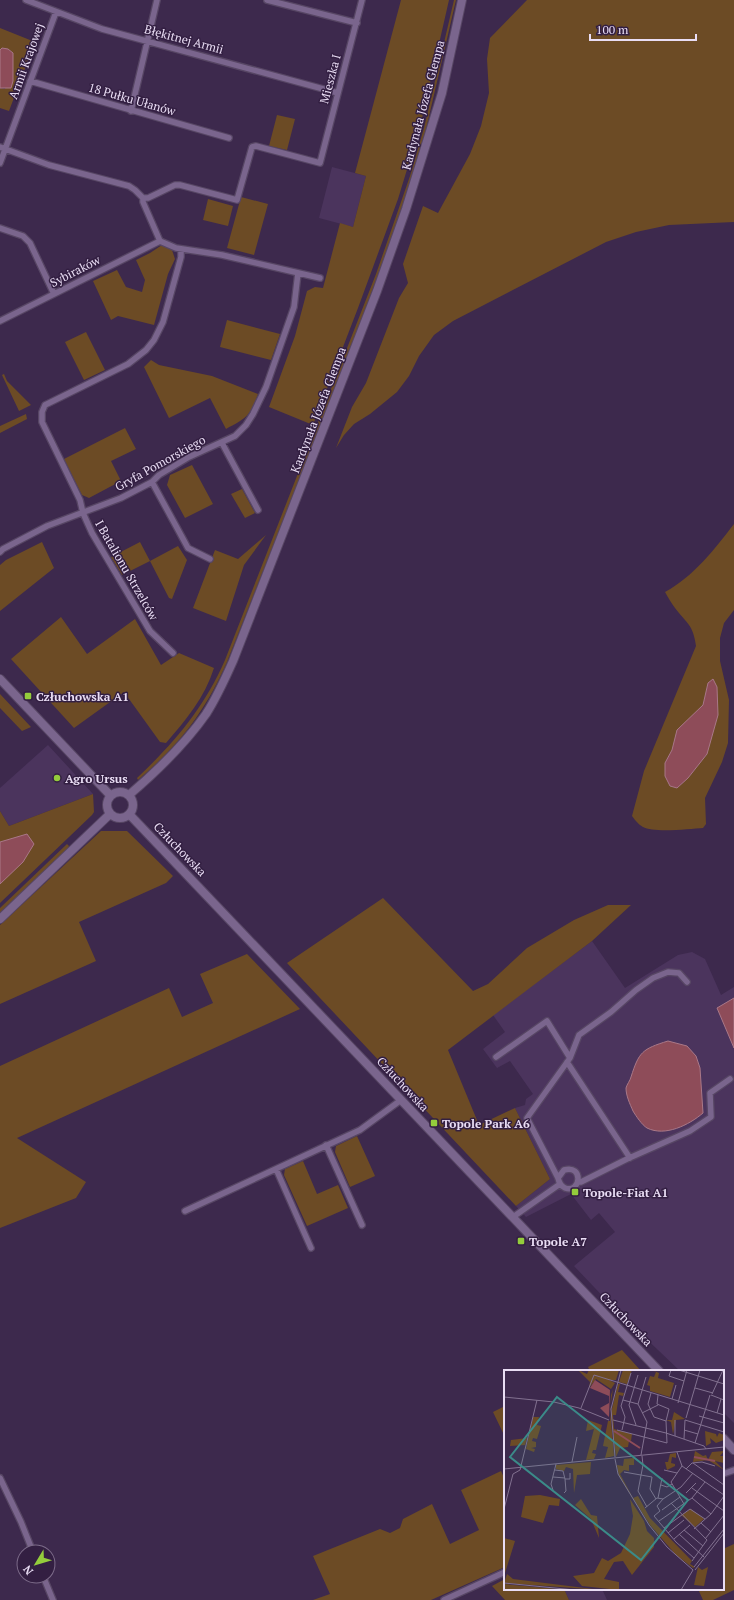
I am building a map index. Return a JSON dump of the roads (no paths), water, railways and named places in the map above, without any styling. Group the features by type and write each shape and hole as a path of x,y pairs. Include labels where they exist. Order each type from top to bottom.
{"main road":[{"name":"Kardynała Józefa Glempa","path":"129,795 170,756 206,714 233,661 377,291 406,209 442,93 462,0"},
{"path":"0,679 110,795"},
{"path":"121,791 129,795 133,806 129,814 120,818 114,817 110,814 106,805 110,795 121,791"},
{"path":"0,919 110,814"},
{"name":"Człuchowska","path":"129,814 658,1370"},
{"path":"724,1439 734,1450"}],"street":[{"name":"Błękitnej Armii","path":"26,0 102,29 338,93"},
{"path":"130,111 157,0"},
{"path":"267,0 357,23"},
{"name":"Mieszka I","path":"143,198 148,198 173,186 180,185 237,200 251,149 256,146 320,163 362,0"},
{"name":"Armii Krajowej","path":"0,163 3,148 56,12"},
{"name":"18 Pułku Ułanów","path":"30,81 130,111 229,138"},
{"path":"3,148 49,165 129,186 143,198 143,202 160,241 181,249 222,255 320,278"},
{"path":"0,228 22,236 30,242 54,294"},
{"name":"Sybiraków","path":"0,321 160,241"},
{"name":"I Batalionu Strzelców","path":"173,652 150,631 117,576 83,513 80,500 42,422 42,412 45,405 128,364 146,350 154,340 163,322 181,257 181,249"},
{"name":"Gryfa Pomorskiego","path":"0,552 47,526 121,498 152,482 159,475 190,457 235,436 246,425 253,414 266,387 294,307 298,273"},
{"path":"222,443 258,510"},
{"path":"152,482 188,548 210,559"},
{"path":"687,982 679,973 668,972 653,978 579,1035 569,1060 527,1118 560,1184 565,1188 571,1188 578,1182 581,1182 690,1131 710,1118 710,1093 730,1079"},
{"path":"496,1057 547,1021 569,1060 630,1158"},
{"path":"185,1211 360,1130 400,1100"},
{"path":"326,1145 362,1225"},
{"path":"276,1169 311,1248"},
{"path":"558,1178 561,1172 570,1169 576,1173 578,1182"},
{"path":"513,1217 560,1184"},
{"path":"724,1474 734,1470"},
{"path":"0,1478 31,1544"},
{"path":"444,1600 504,1572"},
{"path":"46,1584 53,1600"}],"place":[{"name":"Człuchowska A1","path":"28,696"},
{"name":"Agro Ursus","path":"57,778"},
{"name":"Topole Park A6","path":"434,1123"},
{"name":"Topole-Fiat A1","path":"575,1192"},
{"name":"Topole A7","path":"521,1241"}]}
